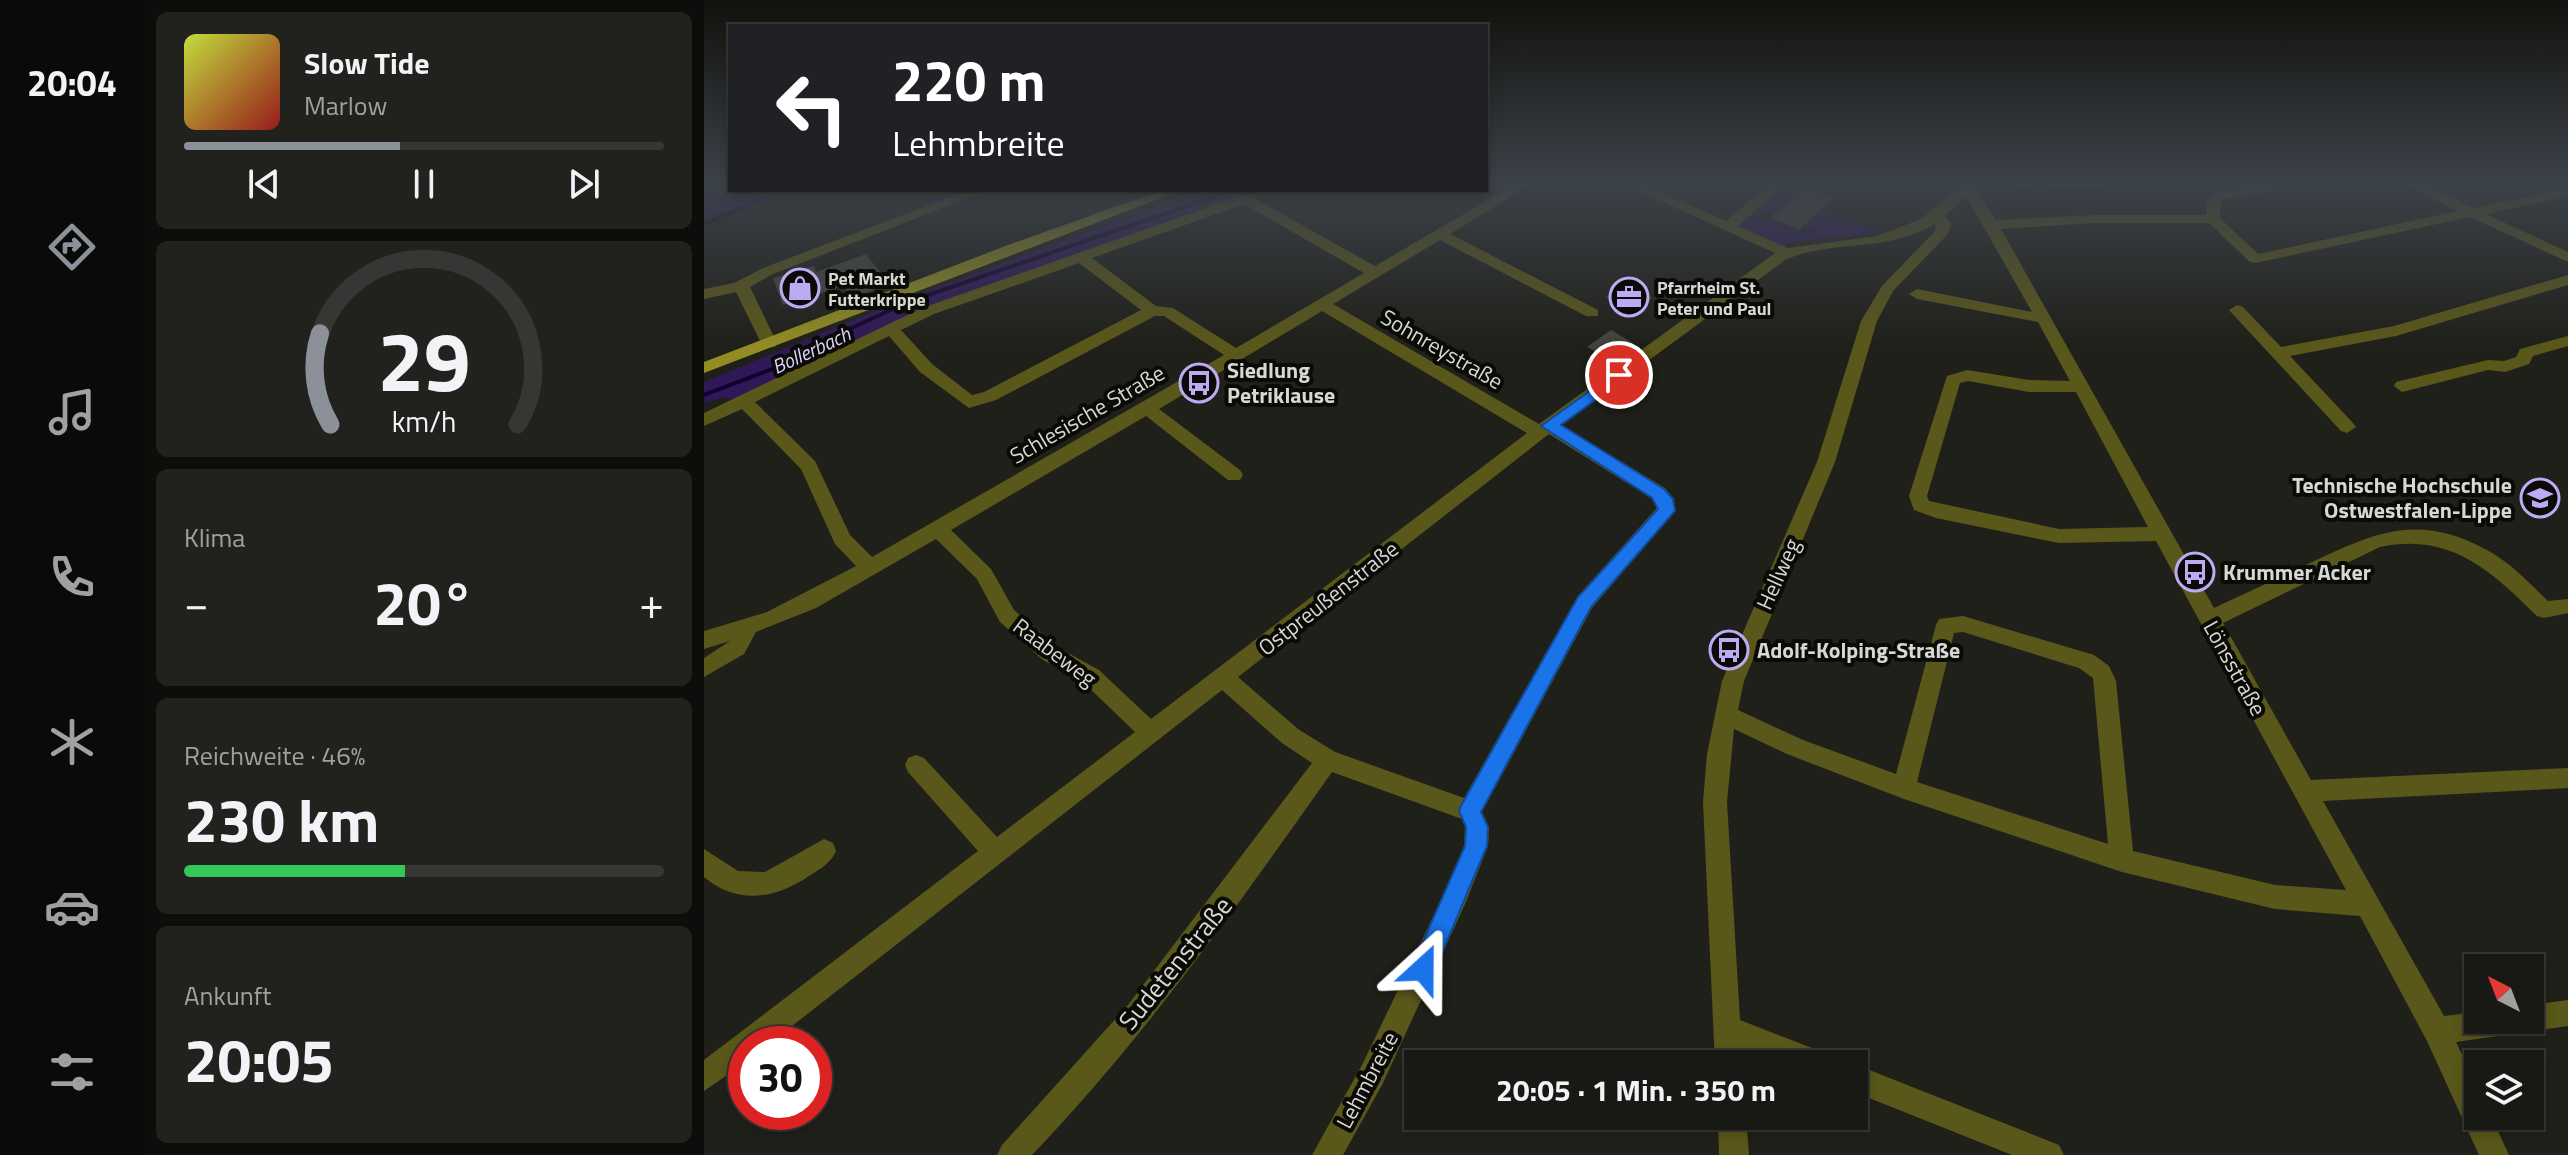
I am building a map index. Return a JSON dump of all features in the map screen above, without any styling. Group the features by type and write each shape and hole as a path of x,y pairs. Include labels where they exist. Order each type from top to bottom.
{"main road":[{"path":"704,368 1048,238"}],"street":[{"path":"704,294 724,287 739,287 768,271 855,238"},
{"path":"704,420 928,311 1138,238"},
{"path":"1314,238 1374,272"},
{"name":"Schlesische Straße","path":"704,640 747,629 809,602 1147,408 1432,238"},
{"path":"1447,238 1592,313"},
{"path":"1755,238 1785,252"},
{"name":"Ostpreußenstraße","path":"770,1026 1545,429 1785,252 1891,238"},
{"name":"Hellweg","path":"1728,1050 1715,802 1718,754 1733,681 1826,462 1869,321 1887,289 1936,238"},
{"name":"Lönsstraße","path":"1999,238 2437,1031 2494,1155"},
{"path":"2233,238 2255,259 2350,238"},
{"path":"2526,238 2568,258"},
{"path":"1082,258 1152,311"},
{"path":"2278,353 2396,331 2568,280"},
{"path":"739,287 746,292 769,343"},
{"path":"1917,294 2045,319"},
{"name":"Sohnreystraße","path":"1321,304 1545,429"},
{"path":"2237,310 2347,427"},
{"path":"891,329 908,350 969,402 979,401 1152,311 1167,311 1234,354"},
{"path":"2402,386 2488,365 2505,367 2523,360 2526,353 2568,341"},
{"path":"2081,387 2029,386 1967,375 1953,380 1918,496 1921,505 1950,514 2059,536 2161,533"},
{"path":"742,399 809,466 842,539 870,567"},
{"path":"1147,408 1234,475"},
{"path":"1224,678 1278,726 1327,760 1470,811 1585,602 1666,511 1665,499 1658,493 1545,429"},
{"name":"Raabeweg","path":"937,528 984,574 1007,616 1051,654 1091,676 1151,733"},
{"path":"2209,620 2376,541 2403,536 2448,543 2472,552 2494,564 2544,610 2565,606"},
{"path":"1904,788 1946,625 1963,624 2086,661 2101,672 2105,681 2122,860"},
{"path":"704,668 737,648 745,640 747,629"},
{"path":"1726,715 1795,747 1904,788 2122,860 2262,894 2366,904"},
{"name":"Sudetenstraße","path":"1012,1155 1050,1117 1209,925 1327,760"},
{"path":"916,765 996,853"},
{"path":"2302,791 2568,778"},
{"name":"Lehmbreite","path":"1327,1155 1372,1075 1453,902 1476,846 1477,827 1470,811"},
{"path":"705,863 723,876 755,887 775,884 824,851"},
{"path":"2544,1017 2568,1013"},
{"path":"2437,1031 2464,1027"},
{"path":"1726,1028 1782,1050"},
{"name":"Ostpreußenstraße","path":"704,1077 728,1058"},
{"path":"1868,1084 2049,1155"},
{"path":"1733,1130 1734,1155"}],"shaded area":[{"path":"1071,238 1123,238 971,293 730,400 724,397 704,403 704,382 890,305"},
{"path":"1760,238 1832,238 1791,242 1779,247"}],"building":[{"path":"866,254 889,284 852,298 843,286 783,305 773,278 814,266 816,272"},
{"name":"Pfarrheim St. Peter und Paul","path":"1624,284 1652,298 1634,311 1606,297"},
{"path":"1611,330 1633,343 1607,358 1587,347"}],"waterway":[{"name":"Bollerbach","path":"704,395 783,365 820,347 832,337 908,302 1095,238"}],"place":[{"name":"Pet Markt Futterkrippe","path":"800,288"},
{"name":"Pfarrheim St. Peter und Paul","path":"1629,297"},
{"name":"Siedlung Petriklause","path":"1199,383"},
{"name":"Technische Hochschule Ostwestfalen-Lippe","path":"2540,498"},
{"name":"Krummer Acker","path":"2195,572"},
{"name":"Adolf-Kolping-Straße","path":"1729,650"}],"route":[{"path":"1423,969 1476,846 1477,827 1470,811 1585,602 1666,511 1665,499 1658,493 1549,426 1619,375"}]}
